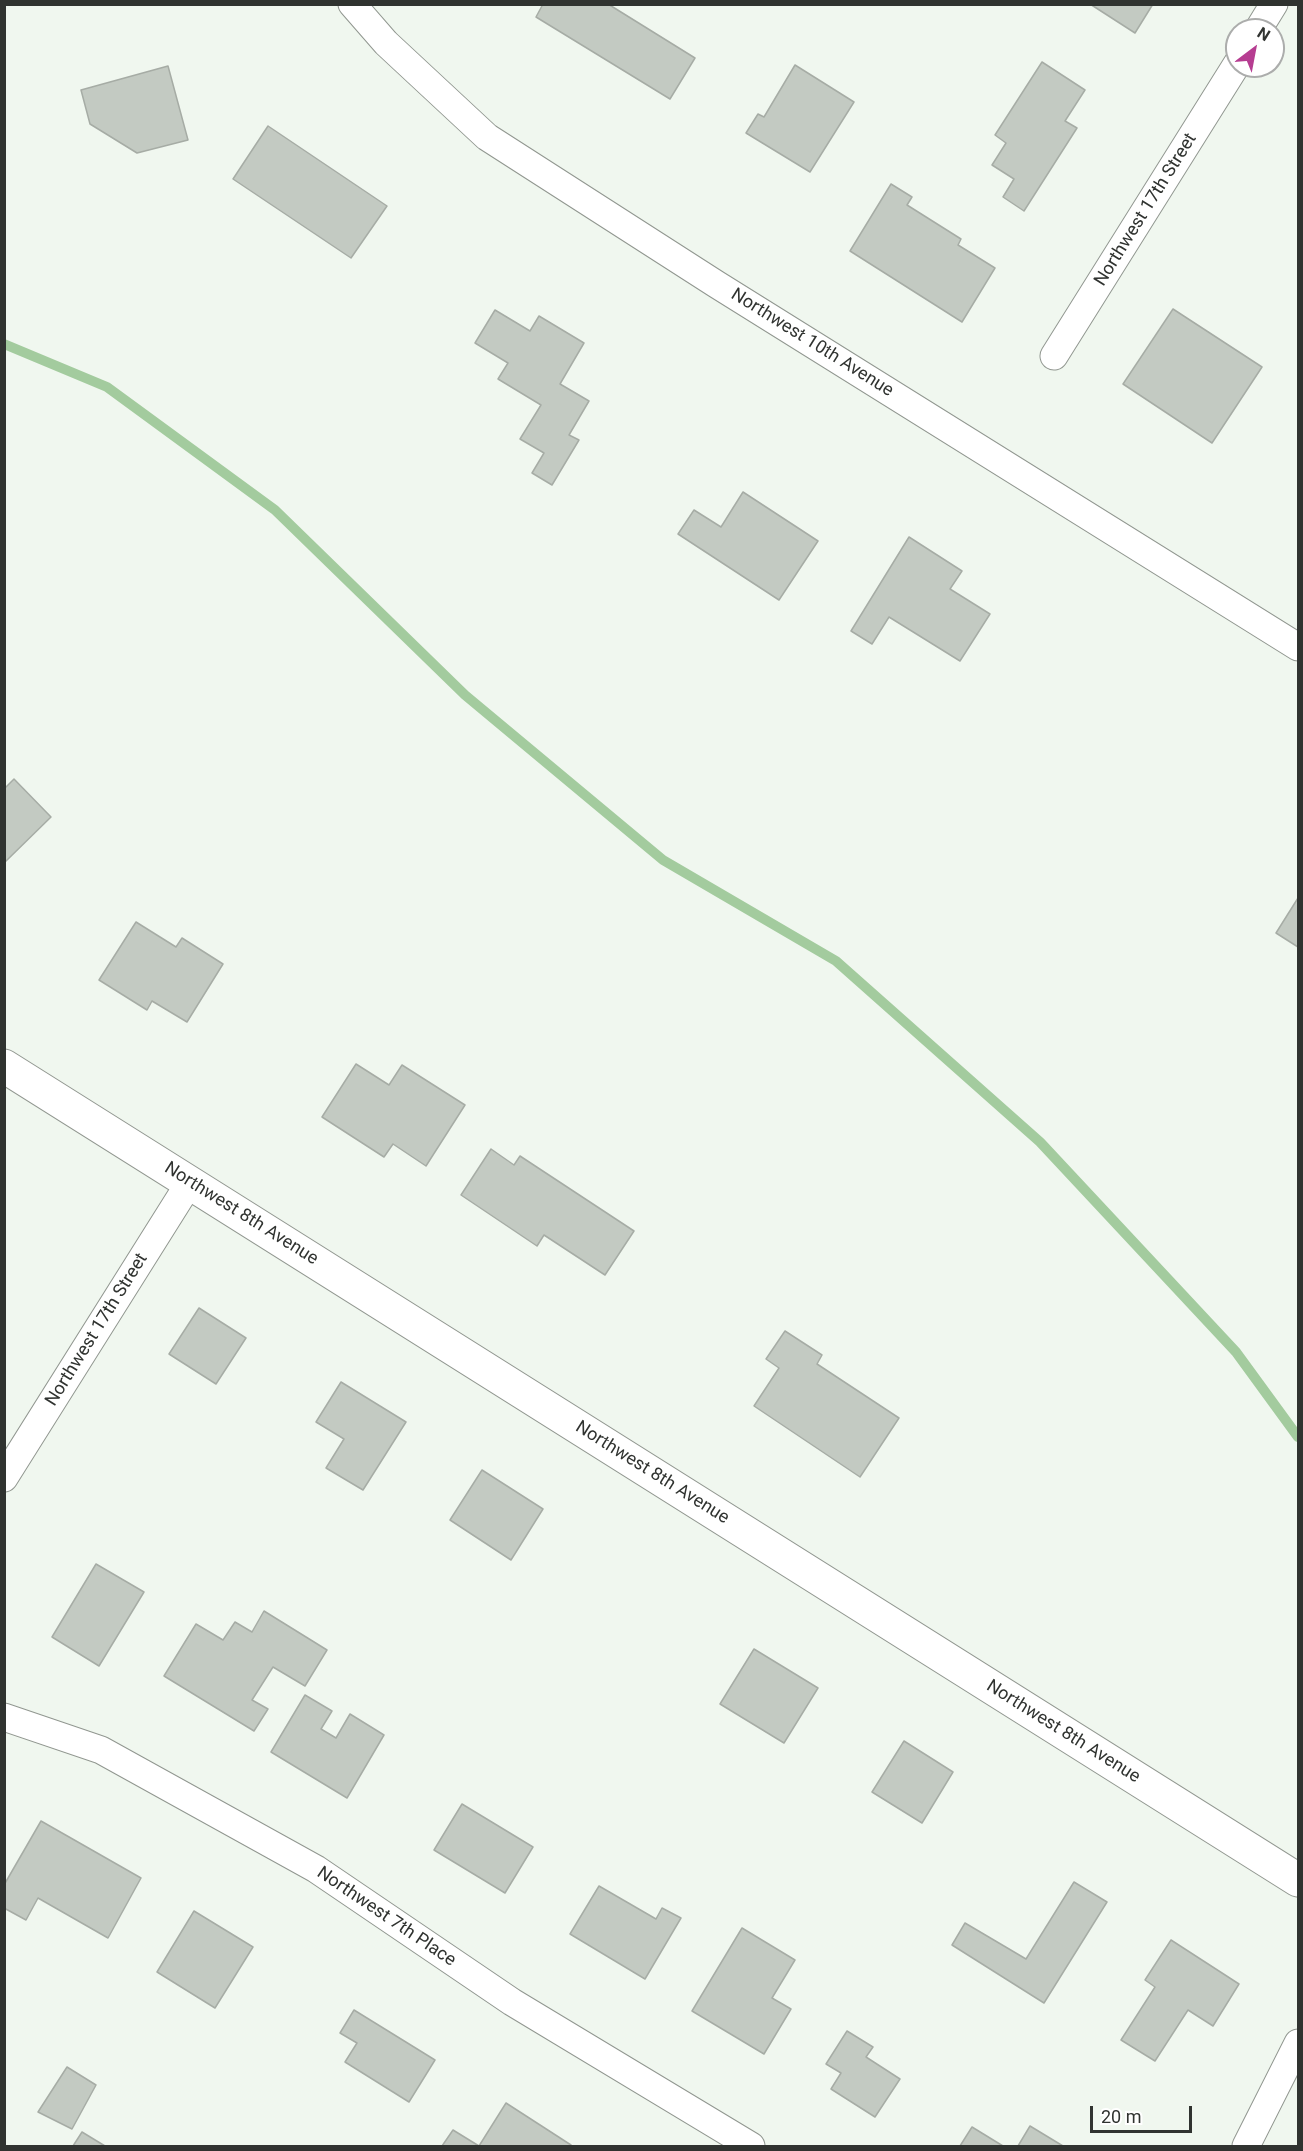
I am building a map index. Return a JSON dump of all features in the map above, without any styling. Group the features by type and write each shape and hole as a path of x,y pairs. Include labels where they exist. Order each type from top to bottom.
{"street":[{"name":"Northwest 10th Avenue","path":"352,4 386,43 487,137 717,284 1299,647"},
{"path":"1265,18 1274,4"},
{"name":"Northwest 17th Street","path":"1054,357 1228,78"},
{"name":"Northwest 8th Avenue","path":"4,1066 1299,1880"},
{"name":"Northwest 17th Street","path":"4,1478 190,1182"},
{"name":"Northwest 7th Place","path":"4,1717 101,1750 316,1869 512,2002 751,2146"},
{"path":"1246,2146 1299,2043"}],"building":[{"path":"543,4 608,4 695,58 670,99 536,17"},
{"path":"1090,4 1153,4 1135,33"},
{"path":"1042,62 1085,90 1065,121 1077,128 1024,211 1003,197 1014,179 992,165 1006,143 995,135"},
{"path":"795,65 854,102 810,172 746,133 758,114 764,117"},
{"path":"168,66 188,140 137,153 90,124 81,90"},
{"path":"268,126 387,206 351,258 233,179"},
{"path":"891,184 912,197 907,205 961,239 958,245 995,268 962,322 850,251"},
{"path":"1173,309 1262,367 1212,443 1123,384"},
{"path":"495,310 530,331 539,316 584,343 560,384 589,401 569,435 579,440 552,485 532,473 544,453 520,439 541,405 498,379 508,363 475,343"},
{"path":"743,492 818,541 779,600 678,534 694,510 721,527"},
{"path":"909,537 962,571 950,589 990,614 960,661 889,617 872,644 851,631"},
{"path":"14,779 51,817 4,863 4,789"},
{"path":"1298,898 1298,947 1276,933"},
{"path":"136,922 176,947 182,938 223,964 187,1022 152,1001 147,1010 99,980"},
{"path":"356,1064 389,1085 402,1065 465,1105 426,1166 393,1144 384,1157 322,1117"},
{"path":"491,1149 514,1165 520,1156 634,1231 605,1275 544,1235 537,1246 461,1195"},
{"path":"199,1308 246,1338 216,1384 169,1354"},
{"path":"785,1331 822,1355 817,1364 899,1418 860,1477 754,1406 779,1368 766,1359"},
{"path":"341,1382 406,1422 363,1490 326,1468 344,1439 316,1422"},
{"path":"482,1470 543,1509 511,1560 450,1520"},
{"path":"96,1564 144,1592 99,1666 52,1637"},
{"path":"264,1611 327,1650 305,1686 273,1667 252,1700 268,1709 254,1731 164,1676 196,1624 223,1640 235,1622 252,1632"},
{"path":"754,1649 818,1688 784,1743 720,1704"},
{"path":"305,1695 332,1711 321,1729 336,1738 350,1714 384,1735 347,1798 271,1752"},
{"path":"904,1741 953,1772 922,1823 872,1792"},
{"path":"462,1804 533,1847 505,1893 434,1850"},
{"path":"41,1821 141,1878 108,1938 38,1898 26,1920 4,1908 4,1885"},
{"path":"1074,1882 1107,1902 1044,2003 952,1945 965,1923 1026,1959"},
{"path":"599,1886 656,1919 662,1908 681,1918 645,1979 570,1934"},
{"path":"194,1911 253,1947 215,2008 157,1972"},
{"path":"742,1928 795,1960 772,1998 791,2009 764,2054 692,2011"},
{"path":"1171,1940 1239,1984 1213,2026 1188,2010 1155,2061 1121,2040 1155,1987 1145,1980"},
{"path":"354,2010 435,2060 409,2102 345,2062 357,2043 340,2033"},
{"path":"847,2031 873,2047 866,2057 900,2079 875,2117 831,2089 841,2073 826,2064"},
{"path":"67,2067 96,2085 72,2129 38,2112"},
{"path":"506,2103 571,2145 570,2146 479,2146"},
{"path":"1030,2126 1063,2146 1018,2146"},
{"path":"972,2127 1003,2146 960,2146"},
{"path":"453,2130 479,2146 442,2146"},
{"path":"82,2132 105,2146 73,2146"}],"waterway":[{"path":"4,344 107,387 275,510 465,695 663,860 836,961 1040,1142 1236,1352 1298,1437"}]}
